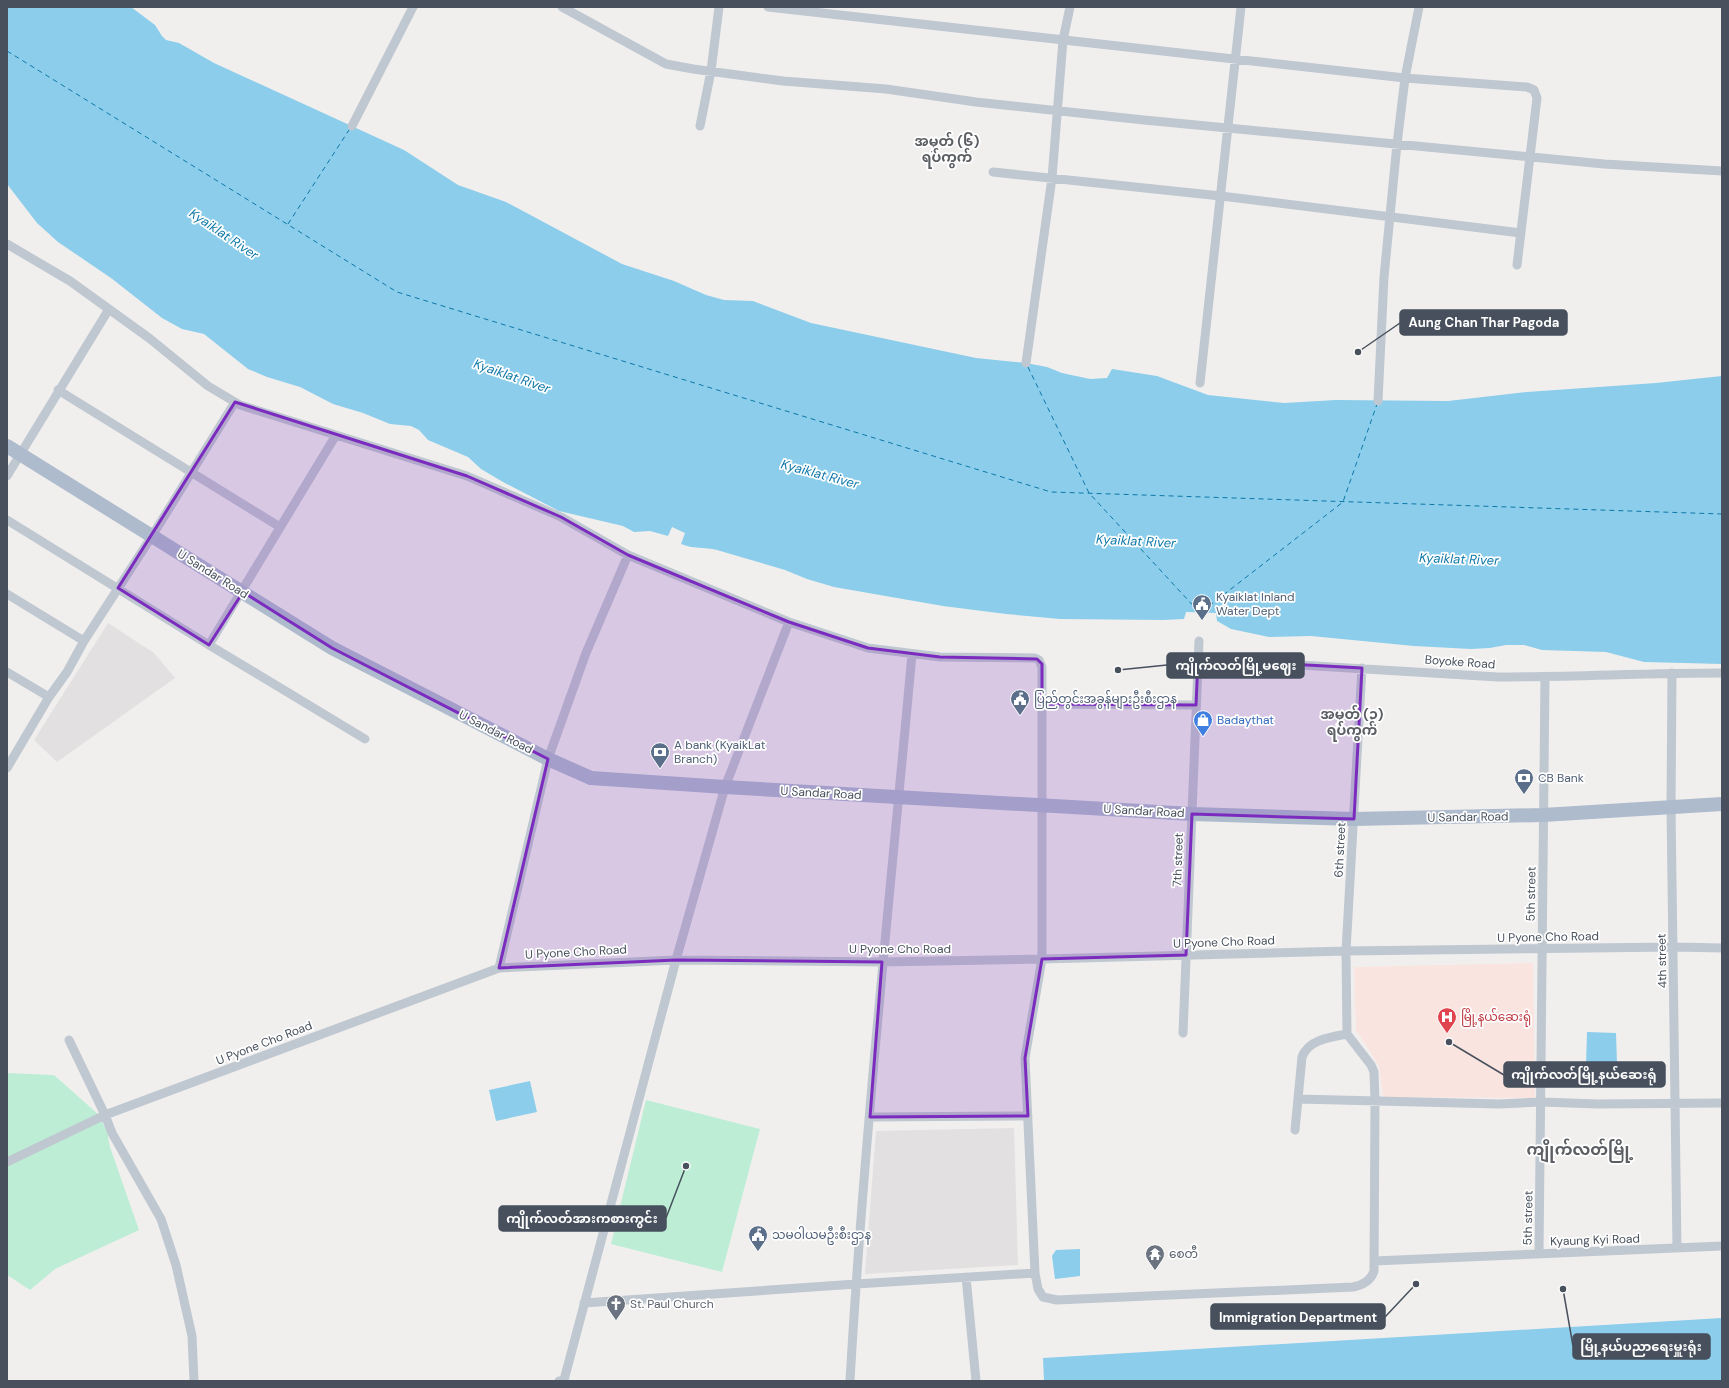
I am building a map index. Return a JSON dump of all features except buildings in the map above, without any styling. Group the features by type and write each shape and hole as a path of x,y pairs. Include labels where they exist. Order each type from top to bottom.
{"main road":[{"name":"U Sandar Road","path":"7,446 332,648 548,759 591,778 1192,814 1354,819 1543,815 1722,804"}],"street":[{"path":"352,126 414,7"},
{"path":"562,7 666,64 711,71 783,81 886,89 976,102 1228,128 1604,164 1722,171"},
{"path":"700,126 711,71 719,7"},
{"path":"768,7 1404,78 1527,87 1534,90 1537,98 1517,265"},
{"path":"1026,363 1052,178 1063,40 1070,7"},
{"path":"1200,383 1241,7"},
{"path":"1378,401 1384,277 1397,144 1404,78 1419,7"},
{"path":"993,172 1221,196 1521,233"},
{"path":"7,244 70,281 149,338 208,386 235,402 467,476 561,517 628,555 789,622 868,648 940,657 1037,659 1042,664 1042,959 1025,1058 1035,1273 1040,1294 1048,1299 1057,1300 1353,1287 1362,1285 1370,1279 1374,1271 1375,1101 1373,1068 1347,1034 1333,1036 1314,1043 1305,1050 1302,1057 1295,1130"},
{"path":"7,476 58,390 109,309"},
{"path":"58,390 191,474 205,480 280,527"},
{"path":"7,768 10,756 67,672 84,641 152,536 235,402"},
{"path":"209,645 243,592 280,527 336,435"},
{"path":"7,520 209,645 365,739"},
{"path":"499,968 548,759 586,653 628,555"},
{"path":"7,594 84,641"},
{"path":"562,1381 676,960 725,787 789,622"},
{"name":"7th street","path":"1183,1033 1198,641"},
{"path":"850,1381 856,1284 882,962 912,654"},
{"name":"Boyoke Road","path":"1198,658 1498,677 1722,673"},
{"name":"6th street","path":"1347,1034 1346,951 1362,668"},
{"path":"7,672 49,697"},
{"name":"4th street","path":"1672,673 1671,808 1677,1248"},
{"name":"5th street","path":"1539,1254 1543,815 1546,677"},
{"path":"1042,704 1196,705"},
{"name":"U Pyone Cho Road","path":"7,1162 105,1116 499,968 676,960 882,962 1346,951 1674,947 1722,948"},
{"path":"69,1040 112,1133 161,1219 176,1265 192,1336 194,1381"},
{"path":"1298,1099 1499,1104 1541,1102 1598,1104 1722,1103"},
{"path":"870,1117 1028,1116"},
{"name":"Kyaung Kyi Road","path":"1374,1261 1722,1246"},
{"path":"584,1303 1035,1273"},
{"path":"966,1277 976,1381"}],"highlighted area":[{"path":"235,402 467,476 561,517 628,555 789,622 868,648 940,657 1037,659 1042,664 1042,704 1196,705 1198,659 1362,668 1354,819 1192,814 1186,955 1042,959 1025,1058 1028,1116 870,1117 882,962 676,960 499,968 548,759 332,648 243,592 209,645 118,588"}],"shaded area":[{"path":"108,623 154,653 175,678 57,762 34,740"},
{"name":"မြို့နယ်ဆေးရုံ","path":"1533,963 1535,1098 1383,1097 1379,1066 1356,1030 1354,967"},
{"path":"1014,1128 1018,1265 865,1274 876,1131"}],"green space":[{"path":"7,1073 54,1075 98,1114 107,1131 110,1147 139,1230 55,1269 30,1290 7,1275"},
{"path":"646,1100 760,1129 722,1272 611,1244"}],"water":[{"name":"Kyaiklat River","path":"7,7 131,7 155,25 166,40 179,43 214,63 404,150 458,185 506,202 622,264 674,281 706,295 724,300 753,301 811,323 976,358 1026,363 1047,367 1062,373 1090,379 1107,378 1112,369 1157,376 1208,395 1284,403 1336,400 1448,401 1527,392 1656,383 1722,376 1722,664 1644,662 1606,652 1542,650 1524,645 1506,645 1471,649 1414,646 1311,636 1269,637 1231,629 1217,621 1216,613 1186,612 1184,619 1163,620 1060,619 943,606 834,587 807,579 785,570 717,550 685,546 681,544 685,533 672,527 668,536 650,531 634,532 623,526 559,511 481,469 468,457 428,440 419,430 411,426 390,424 363,413 333,404 300,387 267,377 248,369 204,334 182,329 162,318 111,278 58,242 37,223 7,184"},
{"path":"1587,1032 1616,1033 1617,1064 1586,1065"},
{"path":"530,1081 537,1112 496,1121 489,1090"},
{"path":"1080,1249 1080,1276 1055,1279 1052,1256 1056,1250"},
{"path":"1722,1318 1722,1381 1044,1381 1043,1358"}],"ferry route":[{"path":"7,51 397,292 1051,492 1722,514"},
{"path":"288,224 349,130"},
{"path":"1028,367 1089,493 1200,613 1343,502 1377,404"}],"place":[{"name":"Aung Chan Thar Pagoda","path":"1358,352"},
{"name":"Kyaiklat Inland Water Dept","path":"1202,621"},
{"name":"ကျိုက်လတ်မြို့မဈေး","path":"1118,670"},
{"name":"ပြည်တွင်းအခွန်များဦးစီးဌာန","path":"1020,716"},
{"name":"Badaythat","path":"1203,737"},
{"name":"A bank (KyaikLat Branch)","path":"660,769"},
{"name":"CB Bank","path":"1524,795"},
{"name":"မြို့နယ်ဆေးရုံ","path":"1447,1034"},
{"name":"ကျိုက်လတ်မြို့နယ်ဆေးရုံ","path":"1449,1042"},
{"name":"ကျိုက်လတ်အားကစားကွင်း","path":"686,1166"},
{"name":"သမဝါယမဦးစီးဌာန","path":"758,1252"},
{"name":"စေတီ","path":"1155,1271"},
{"name":"Immigration Department","path":"1416,1284"},
{"name":"မြို့နယ်ပညာရေးမှူးရုံး","path":"1563,1289"},
{"name":"St. Paul Church","path":"616,1321"}],"district":[{"name":"အမှတ် (၆) ရပ်ကွက်","path":"947,150"},
{"name":"အမှတ် (၃) ရပ်ကွက်","path":"1352,722"},
{"name":"ကျိုက်လတ်မြို့","path":"1580,1149"}]}
